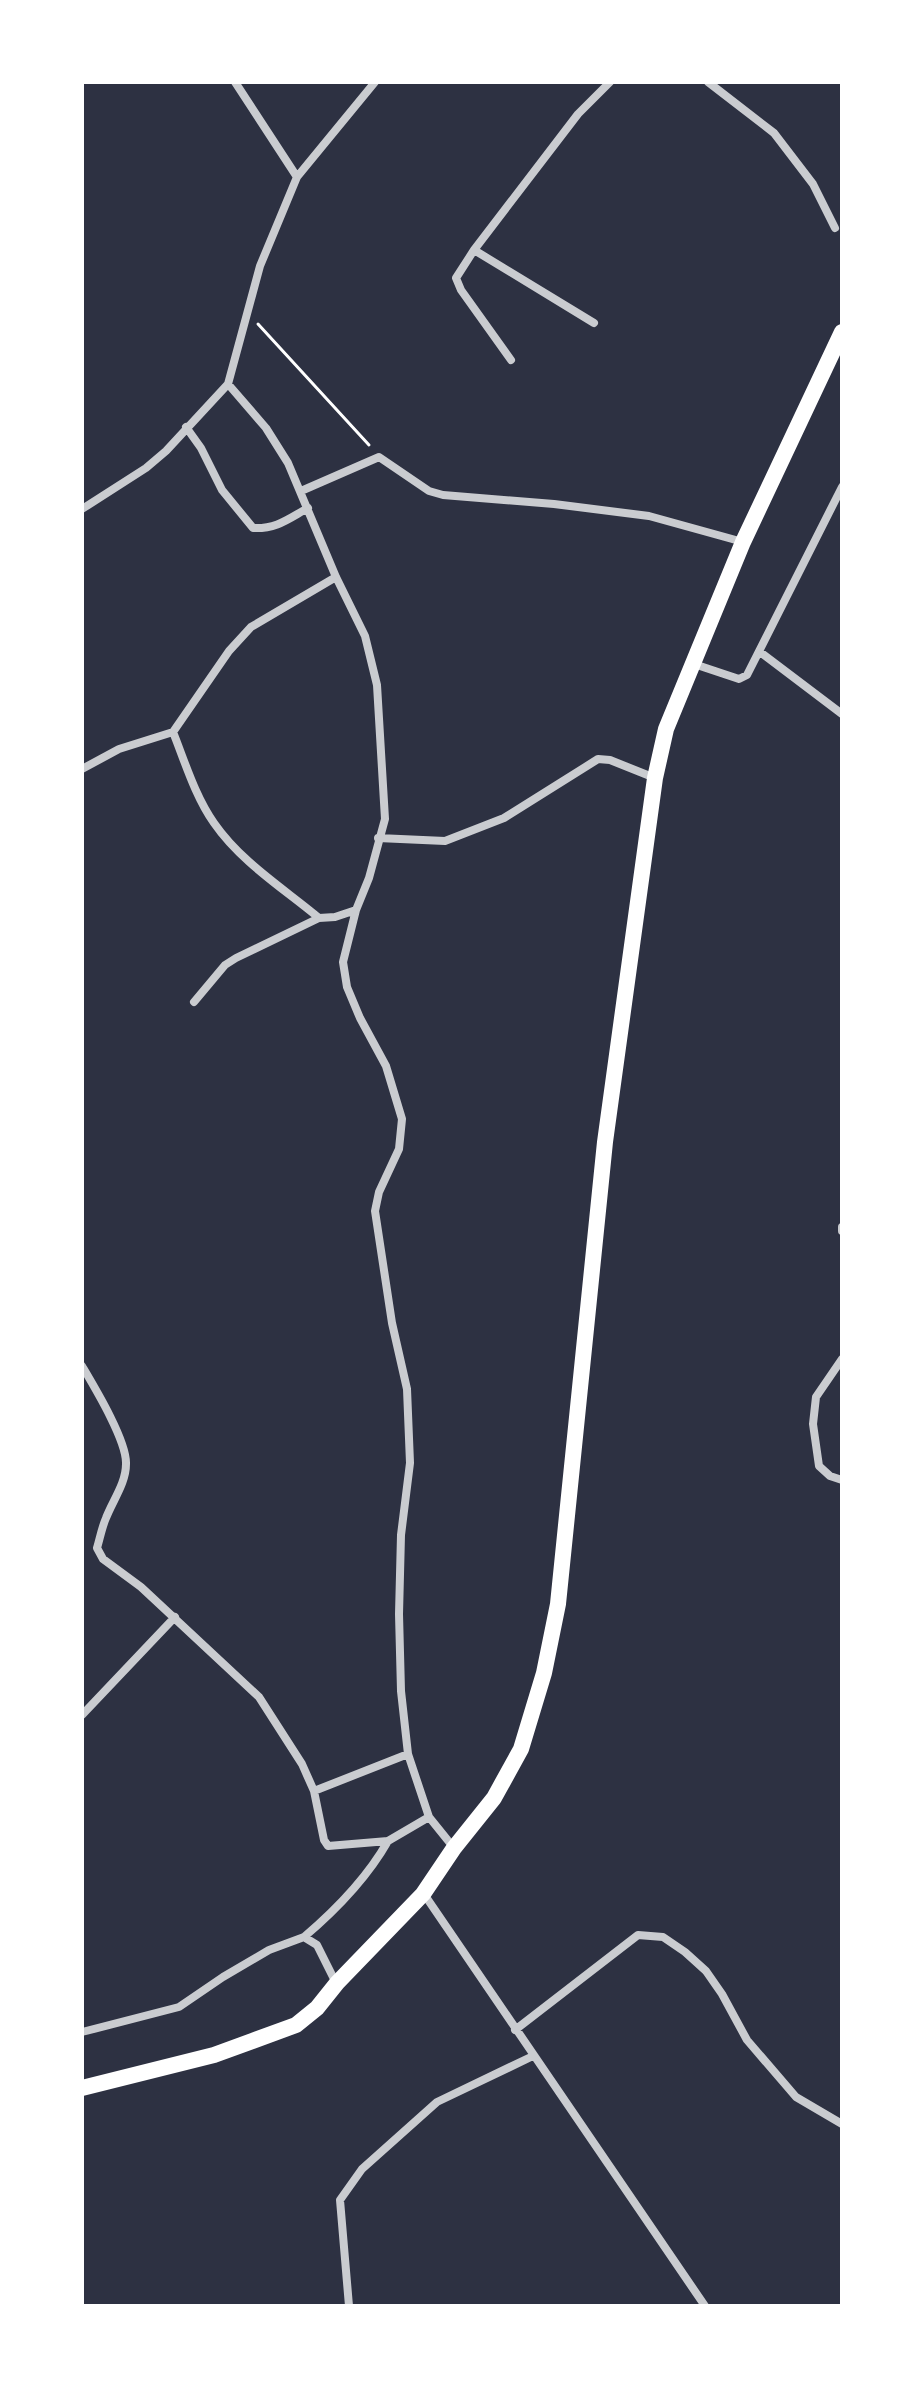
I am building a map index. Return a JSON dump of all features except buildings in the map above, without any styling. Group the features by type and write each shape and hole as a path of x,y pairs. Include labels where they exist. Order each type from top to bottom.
{"main road":[{"path":"82,2088 214,2055 296,2025 317,2008 336,1984 423,1894 454,1848 494,1798 521,1749 544,1673 558,1604 605,1142 655,778 666,729 743,542 842,332"}],"street":[{"path":"235,82 297,177"},
{"path":"82,509 146,468 166,451 228,384 260,266 297,177 375,82"},
{"path":"511,360 461,290 456,278 578,114 610,82"},
{"path":"708,82 774,133 813,184 835,228"},
{"path":"474,250 594,323"},
{"path":"228,384 266,428 288,463 336,577 365,636 377,685 385,819 343,962 347,987 386,1066 402,1119 399,1149 379,1192 375,1211 407,1389 410,1463 401,1535 401,1691 408,1754 429,1817 454,1848"},
{"path":"186,427 201,448 222,490 253,528 270,529 308,508"},
{"path":"301,491 379,457 429,491 443,495 649,516 743,542"},
{"path":"693,664 739,679 751,670 842,487"},
{"path":"82,769 119,749 173,732 229,651 251,627 336,577"},
{"path":"760,652 842,714"},
{"path":"173,732 213,822 253,866 319,918"},
{"path":"378,838 445,841 504,818 598,759 610,760 655,778"},
{"path":"194,1002 225,965 253,948 319,918 335,917 356,910"},
{"path":"842,1359 816,1397 813,1424 819,1466 830,1476 842,1480"},
{"path":"82,1366 125,1452 126,1466 121,1486 97,1548 103,1559 175,1617 259,1697 302,1764 314,1791 328,1846 388,1841 429,1817"},
{"path":"82,1715 175,1617"},
{"path":"314,1791 408,1754"},
{"path":"82,2032 179,2007 269,1950 304,1937 349,1894 377,1860 388,1841"},
{"path":"423,1894 705,2306"},
{"path":"515,2030 638,1935 663,1937 706,1971 747,2040 796,2097 842,2124"},
{"path":"304,1937 317,1945 336,1984"},
{"path":"349,2306 340,2200 362,2169 437,2102 533,2056"}],"path":[{"path":"247,313 379,457"}]}
